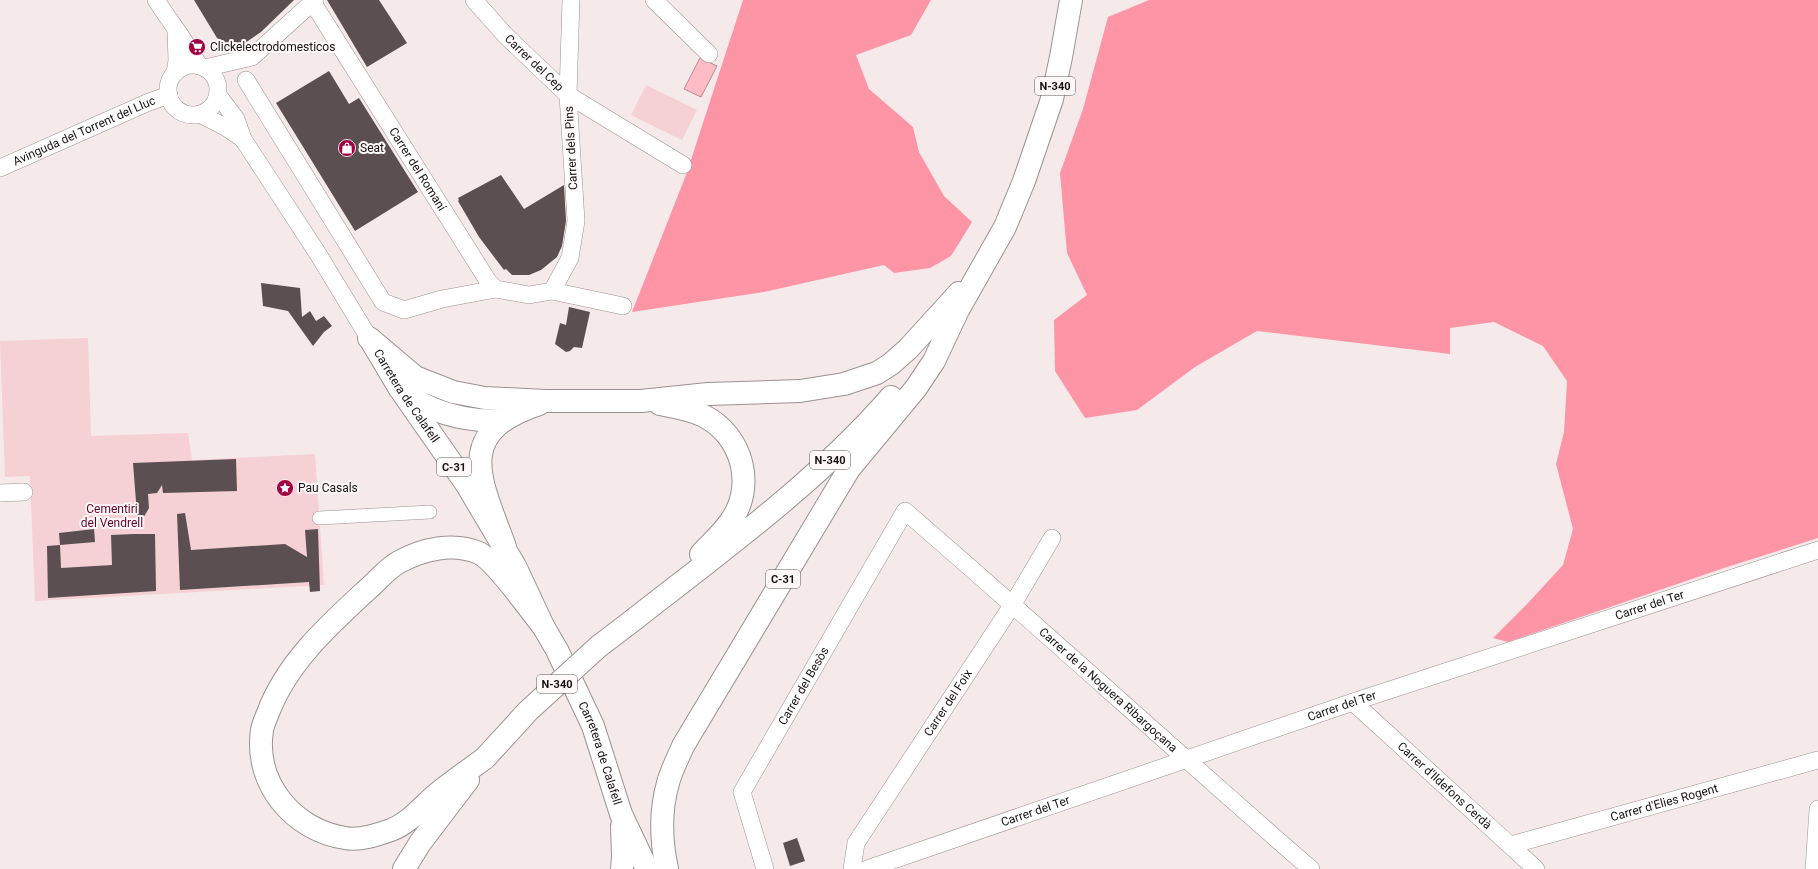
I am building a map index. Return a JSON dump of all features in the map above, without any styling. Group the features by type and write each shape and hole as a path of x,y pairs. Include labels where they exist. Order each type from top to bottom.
{"main road":[{"name":"N-340","path":"404,869 420,843 485,758 528,711 598,647 812,478 872,418 914,371 958,310 1005,227 1039,140 1052,99 1062,57 1071,0"},
{"path":"369,338 415,377 453,392 485,398 546,401 641,401 708,394 821,389 844,384 876,373 891,364 908,349 980,272"},
{"name":"C-31","path":"667,869 662,850 662,813 668,782 683,746 849,469 916,388 934,362 958,310"},
{"name":"Carretera de Calafell","path":"369,338 400,389 467,485 505,547 543,626 557,650 593,726 622,814 647,869"},
{"path":"400,389 428,407 458,416 490,421 502,420"},
{"path":"505,547 480,476 479,459 484,445 492,431 502,420 523,409 546,401"},
{"path":"641,401 704,415 717,424 733,440 739,454 744,474 744,486 741,498 730,522 677,585"},
{"path":"485,758 438,793 409,820 392,830 367,837 346,838 304,823 286,807 270,786 263,765 262,729 273,701 288,674 308,650 338,616 397,563 411,557 441,547 461,548 479,554 491,561 543,626"},
{"name":"Carretera de Calafell","path":"622,814 622,869"}],"street":[{"path":"156,0 202,67 216,78 218,92 213,105 200,114 187,114 180,112 171,102 168,87 175,73 176,31"},
{"name":"Carrer del Cep","path":"474,0 506,36 568,95 683,165"},
{"name":"Carrer dels Pins","path":"552,291 570,258 576,221 568,95 571,0"},
{"path":"654,0 710,54"},
{"path":"175,73 186,66 202,67 252,57 313,1"},
{"name":"Carrer del Romaní","path":"313,1 488,281 496,289"},
{"path":"252,57 246,80 383,302 404,310 442,300 496,289 529,295 552,291 623,306"},
{"path":"218,92 246,80"},
{"name":"Carretera de Calafell","path":"218,92 236,120 243,140 318,254 369,338"},
{"name":"Avinguda del Torrent del Lluc","path":"0,168 149,102 169,95"},
{"name":"Carretera de Calafell","path":"200,114 227,128 243,140"},
{"path":"0,493 24,492"},
{"name":"Carrer de la Noguera Ribargoçana","path":"905,511 1013,604 1184,759 1311,869"},
{"name":"Carrer del Besòs","path":"765,869 742,792 905,511"},
{"path":"319,518 430,512"},
{"name":"Carrer del Foix","path":"852,869 856,843 1013,604 1052,538"},
{"name":"Carrer del Ter","path":"867,869 1352,702 1818,550"},
{"name":"Carrer d'Ildefons Cerdà","path":"1352,702 1536,869"},
{"name":"Carrer d'Elies Rogent","path":"1511,845 1818,760"},
{"path":"1814,869 1818,809"}],"green space":[{"path":"646,85 697,110 682,140 631,115"},
{"name":"Cementiri del Vendrell","path":"88,338 91,436 188,433 192,460 315,454 324,585 35,601 30,476 5,477 0,341"}],"shaded area":[{"path":"743,0 931,0 911,35 856,55 869,89 913,127 919,152 944,196 972,222 951,256 930,268 894,273 884,265 764,292 632,312 686,175"},
{"path":"1149,0 1818,0 1818,538 1724,568 1508,642 1493,638 1563,565 1573,529 1556,464 1564,432 1567,381 1543,346 1494,322 1450,328 1450,354 1257,331 1195,367 1137,410 1085,418 1055,371 1054,320 1087,295 1067,253 1060,173 1083,109 1108,17"},
{"path":"700,58 717,66 701,97 684,89"}],"building":[{"path":"194,0 294,0 261,32 242,45 226,43 217,38"},
{"path":"327,0 379,0 407,43 367,67"},
{"name":"Seat","path":"329,71 349,104 359,98 418,192 355,231 276,103"},
{"path":"501,175 524,209 564,185 566,221 562,246 557,257 541,270 529,275 512,275 506,269 504,270 479,237 458,201 458,198"},
{"path":"261,283 300,288 302,317 310,311 316,321 324,316 332,326 324,332 313,346 288,311 263,306"},
{"path":"569,307 590,312 582,348 574,347 570,351 566,352 555,344 560,323 566,325"},
{"path":"236,459 237,491 163,493 162,485 157,493 148,494 149,508 138,527 133,463"},
{"path":"185,513 191,550 285,544 307,557 305,530 318,529 320,591 310,592 309,582 180,590 177,514"},
{"path":"94,529 95,542 60,545 59,533"},
{"path":"155,534 156,591 48,598 47,546 60,545 61,568 112,565 111,535"},
{"path":"797,838 805,861 790,866 783,843"}],"place":[{"name":"Clickelectrodomesticos","path":"197,47"},
{"name":"Seat","path":"347,148"},
{"name":"Pau Casals","path":"285,488"}]}
